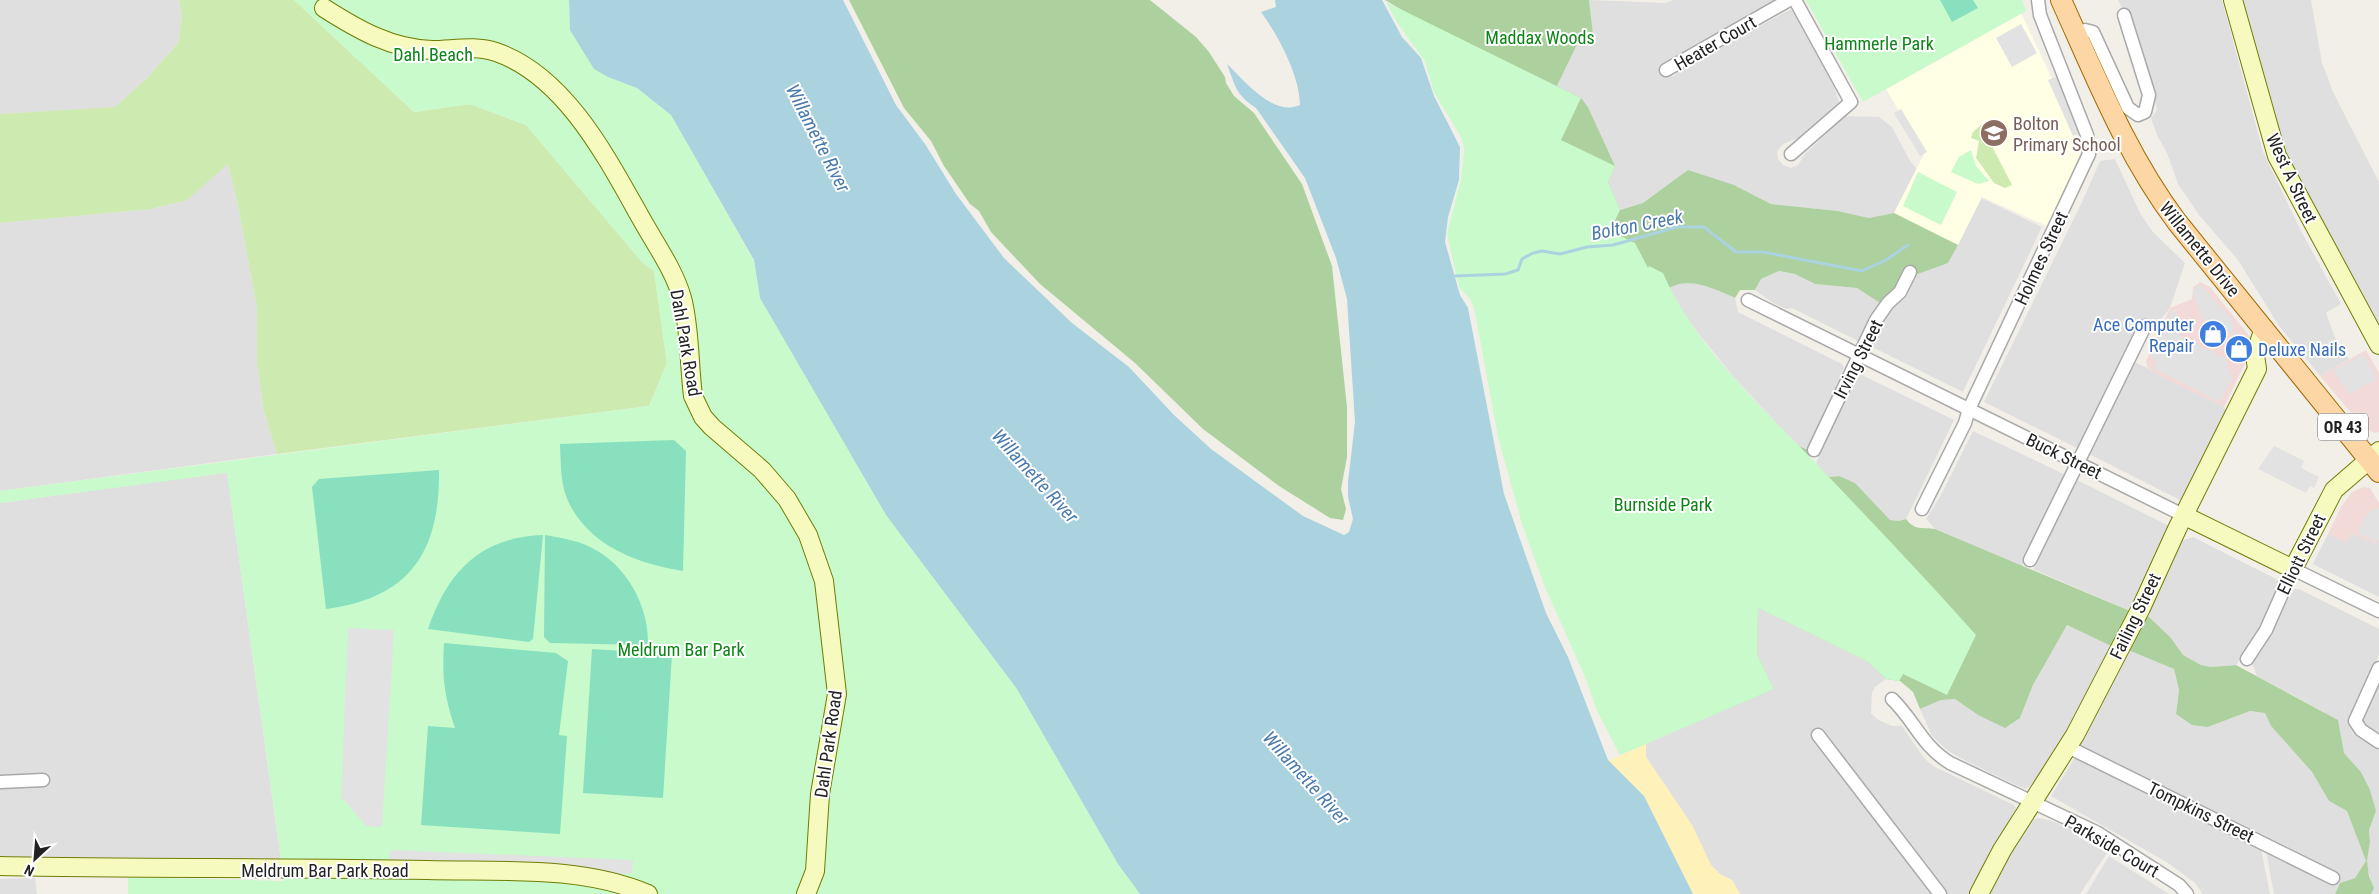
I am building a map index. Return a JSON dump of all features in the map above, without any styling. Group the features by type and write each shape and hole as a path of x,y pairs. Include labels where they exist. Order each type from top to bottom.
{"main road":[{"name":"Willamette Drive","path":"2061,0 2131,154 2150,186 2264,328 2376,460"}],"street":[{"name":"Heater Court","path":"1666,70 1789,0"},
{"path":"1791,154 1851,102 1794,0"},
{"name":"Holmes Street","path":"1922,509 1966,423 1969,409 2089,154 2087,135 2040,16 2038,0"},
{"name":"West A Street","path":"2233,0 2277,156 2379,345"},
{"name":"Dahl Park Road","path":"324,8 367,33 403,48 432,50 476,48 489,50 516,62 535,75 568,104 592,135 660,251 682,299 693,396 699,410 712,427 762,470 787,499 808,536 824,581 837,694 820,794 815,871 806,894"},
{"path":"2076,34 2085,30 2094,32 2128,108 2138,114 2145,112 2149,104 2149,95 2124,15"},
{"name":"Irving Street","path":"1814,450 1876,320 1888,303 1900,292 1910,272"},
{"name":"Buck Street","path":"1748,300 2379,611"},
{"path":"2030,560 2145,326"},
{"name":"Failing Street","path":"1979,894 1996,860 2068,747 2141,608 2158,568 2257,369 2254,355 2264,328"},
{"name":"Elliott Street","path":"2247,659 2266,630 2293,569 2334,490 2376,460"},
{"path":"2379,668 2355,721 2361,730 2379,742"},
{"name":"Parkside Court","path":"1892,699 1910,718 1925,743 1934,753 1953,765 2098,833 2179,885 2187,894"},
{"path":"1818,735 1940,894"},
{"name":"Tompkins Street","path":"2068,747 2333,878"},
{"path":"0,782 43,780"},
{"name":"Meldrum Bar Park Road","path":"0,866 376,869 553,874 593,878 648,894"}],"shaded area":[{"path":"0,0 179,0 182,16 178,43 147,78 115,108 0,114"},
{"path":"1589,0 1665,3 1673,0 1778,0 1664,71 1674,76 1678,71 1791,9 1801,23 1831,77 1839,102 1798,138 1783,144 1777,151 1778,159 1783,165 1791,168 1798,165 1805,154 1845,116 1879,117 1892,127 1910,161 1917,169 1894,213 1869,218 1838,211 1771,204 1734,185 1664,190 1643,203 1620,210 1608,182 1615,166 1588,107 1581,98 1557,86 1584,30 1593,34"},
{"path":"2118,0 2222,0 2263,152 2301,231 2341,304 2326,313 2336,340 2349,359 2320,376 2279,326 2238,260 2199,215 2178,184 2167,153 2157,135 2151,118 2157,110 2146,64 2135,32"},
{"path":"2243,0 2311,0 2322,63 2334,94 2379,182 2379,324 2310,202 2279,140 2250,35"},
{"name":"Bolton Primary School","path":"2021,13 2072,121 2079,144 2080,155 2047,226 1982,197 1958,245 1894,213 1924,154 1886,89"},
{"path":"2021,24 2037,53 2012,67 1996,38"},
{"path":"2058,76 2081,133 2073,136 2048,80"},
{"path":"1901,109 1927,152 1920,156 1894,113"},
{"path":"2115,159 2140,213 2153,232 2185,263 2170,308 2159,322 2141,324 2077,448 1984,402 2082,202 2100,161"},
{"path":"228,163 257,308 257,362 264,412 277,454 0,491 0,223 151,209 186,200"},
{"path":"1981,198 2042,227 1963,392 1870,346 1884,317 1907,295 1916,275 1948,262"},
{"path":"1779,271 1795,274 1815,284 1857,288 1883,305 1860,342 1792,308 1786,309 1773,303 1755,290 1761,279"},
{"path":"2200,282 2210,287 2252,339 2251,351 2224,407 2155,373 2147,367 2146,361 2170,308 2192,299 2193,287"},
{"path":"1692,283 1713,288 1735,298 1738,312 1842,364 1844,367 1808,450 1797,445 1731,374 1675,301 1669,288 1676,284"},
{"path":"2200,284 2233,321 2234,330 2239,334 2237,336 2222,327 2220,331 2207,325 2202,318 2193,293 2193,290"},
{"path":"2172,310 2175,310 2182,331 2180,336 2225,358 2232,378 2220,402 2153,368 2157,361 2150,357"},
{"path":"2366,350 2379,373 2379,432 2375,433 2364,428 2320,376"},
{"path":"2364,354 2377,379 2349,394 2333,370"},
{"path":"2133,361 2224,407 2227,414 2184,502 2087,453"},
{"path":"1860,374 1954,420 1906,519 1899,521 1890,520 1839,476 1829,477 1816,464 1822,445"},
{"path":"1973,431 2066,475 2022,566 1935,529 1926,519 1941,495"},
{"path":"2274,446 2304,461 2301,468 2319,477 2314,488 2310,486 2306,493 2258,469"},
{"path":"227,472 281,861 0,859 0,503"},
{"path":"2077,480 2171,527 2130,611 2033,569"},
{"path":"2364,487 2370,488 2379,503 2379,539 2375,544 2351,533 2347,543 2328,534 2341,507 2352,492"},
{"path":"2374,509 2379,509 2379,538 2376,542 2358,533 2364,518"},
{"path":"2351,533 2375,544 2379,539 2379,597 2313,564 2328,534 2346,542"},
{"path":"2193,537 2282,582 2252,642 2236,665 2211,667 2201,665 2183,655 2171,638 2147,615 2181,541"},
{"path":"2294,589 2299,589 2379,629 2379,655 2349,717 2349,726 2354,735 2379,750 2379,894 2371,894 2373,888 2366,862 2355,878 2340,883 2335,894 2274,894 2266,851 2079,746 2128,650 2174,669 2179,690 2176,714 2208,727 2250,711 2265,713 2271,726 2312,772 2329,801 2347,811 2367,860 2370,842 2369,830 2376,811 2361,772 2344,753 2341,740 2324,712 2257,676 2252,664"},
{"path":"1758,608 1872,664 1886,679 1875,687 1872,693 1871,713 1877,719 1892,726 1902,726 1924,758 1933,766 2014,805 2016,808 2014,813 1972,894 1740,894 1732,880 1720,874 1711,865 1692,825 1646,757 1646,744 1774,689 1757,654"},
{"path":"2067,625 2111,646 2064,743 2054,752 2030,786 2026,789 1968,762 1947,750 1932,736 1920,709 1941,700 1956,699 1978,715 2020,718 2033,685"},
{"path":"348,628 394,630 382,827 366,826 346,802 341,799"},
{"path":"2379,684 2379,735 2363,722 2364,714"},
{"path":"2076,756 2261,849 2270,894 2203,894 2195,883 2168,863 2051,796"},
{"path":"2038,818 2052,821 2073,830 2078,837 2107,853 2080,894 1989,894 2029,821"},
{"path":"390,850 633,860 632,873 593,879 389,870"},
{"path":"2109,856 2169,894 2086,894"},
{"path":"35,878 37,894 0,894 0,879"}],"green space":[{"path":"179,0 294,0 414,112 470,104 526,125 642,262 654,271 667,363 649,406 277,454 264,412 257,362 257,308 237,201 228,164 187,200 151,209 0,223 0,114 115,107 147,78 178,43 182,16"},
{"name":"Meldrum Bar Park","path":"294,0 569,0 570,30 608,77 637,88 671,115 754,261 760,298 886,515 1017,689 1118,864 1140,894 128,894 128,877 284,881 227,473 0,503 0,491 649,406 667,363 654,271 642,262 526,125 470,104 414,112"},
{"path":"849,0 1150,0 1196,37 1209,52 1225,77 1226,83 1234,96 1254,113 1302,184 1332,266 1347,407 1347,457 1341,489 1346,509 1343,520 1330,518 1279,486 1203,429 1135,363 1040,284 991,232 979,211 970,204 944,166 931,141 904,108"},
{"name":"Burnside Park","path":"1385,0 1589,0 1593,34 1584,30 1557,86 1581,98 1588,107 1615,166 1608,182 1620,210 1643,203 1688,170 1734,185 1771,204 1838,211 1869,218 1894,213 1958,245 1948,263 1918,274 1907,269 1883,305 1857,288 1815,284 1795,274 1779,271 1761,279 1755,290 1740,290 1735,298 1702,285 1685,283 1669,288 1693,329 1709,350 1797,445 1808,450 1810,458 1829,477 1839,476 1855,483 1890,520 1899,521 1906,519 1916,527 1935,529 2130,611 2111,646 2067,625 2033,685 2020,718 2005,728 1978,715 1955,699 1941,700 1920,709 1913,692 1900,681 1886,679 1867,661 1758,608 1757,654 1774,689 1633,749 1485,159 1407,13"},
{"name":"Hammerle Park","path":"1806,0 2022,0 2026,11 1863,102"},
{"path":"1940,0 1973,0 1978,8 1952,22"},
{"name":"Burnside Park","path":"1386,2 1581,98 1561,140 1615,166 1608,182 1620,210 1610,231 1635,243 1648,268 1649,266 1663,273 1691,324 1727,370 1976,635 1947,695 1903,674 1899,681 1886,679 1867,661 1758,608 1757,654 1774,689 1620,755 1597,711 1585,677 1544,585 1522,524 1498,437 1474,307 1459,287 1447,234 1461,179 1464,151 1462,139 1434,92 1425,61 1398,24"},
{"path":"1981,125 2012,185 2005,188 1994,183 1976,158 1979,141 1971,138 1973,132"},
{"path":"1971,150 1976,166 1989,181 1978,184 1951,172 1959,157"},
{"path":"1918,172 1957,192 1941,225 1903,206"},
{"path":"674,440 686,451 683,571 650,564 634,558 618,551 591,532 579,520 570,505 564,491 561,467 560,444"},
{"path":"439,470 438,499 433,525 426,548 414,566 398,582 379,594 355,603 326,609 312,487 319,479"},
{"path":"543,535 533,639 529,642 428,629 445,591 469,561 484,551 502,543 521,537"},
{"path":"545,535 590,547 603,554 614,564 633,587 640,601 647,630 648,645 550,643 544,637"},
{"path":"2147,615 2171,638 2183,655 2201,665 2211,667 2236,665 2338,720 2344,753 2361,772 2370,790 2376,811 2369,830 2370,842 2367,861 2369,876 2374,888 2371,894 2335,894 2340,883 2355,878 2366,861 2347,811 2329,801 2312,772 2271,726 2265,713 2250,711 2208,727 2192,725 2176,714 2179,690 2174,669 2128,650"},
{"path":"444,643 556,653 568,661 559,735 567,736 560,834 421,825 428,726 455,728 448,706 445,686 443,666"},
{"path":"592,649 672,654 663,798 583,793"}],"sand":[{"path":"1646,744 1646,757 1692,825 1711,865 1720,874 1732,880 1740,894 1693,894 1644,796 1608,761"}],"water":[{"name":"Willamette River","path":"569,0 843,0 896,105 925,144 956,194 1004,258 1072,323 1129,367 1174,415 1211,449 1303,516 1344,535 1349,532 1353,519 1348,497 1348,482 1355,422 1347,299 1336,258 1305,178 1256,108 1240,94 1234,84 1227,64 1251,88 1270,102 1290,107 1300,105 1296,81 1287,56 1261,12 1276,7 1275,0 1382,0 1402,37 1421,58 1434,96 1460,147 1459,180 1448,217 1445,242 1460,295 1468,308 1504,494 1546,613 1568,657 1608,760 1644,796 1693,894 1140,894 1118,864 1017,689 886,515 760,298 754,260 671,115 637,88 608,77 594,69 570,30"}],"waterway":[{"name":"Bolton Creek","path":"1455,276 1505,274 1518,270 1522,259 1533,253 1542,251 1560,254 1587,247 1613,245 1677,227 1704,227 1736,252 1763,252 1862,271 1886,260 1908,245"}],"place":[{"name":"Bolton Primary School","path":"1994,133"},
{"name":"Ace Computer Repair","path":"2213,334"},
{"name":"Deluxe Nails","path":"2239,349"}],"park label":[{"name":"Maddax Woods","path":"1540,37"},
{"name":"Dahl Beach","path":"433,54"}]}
